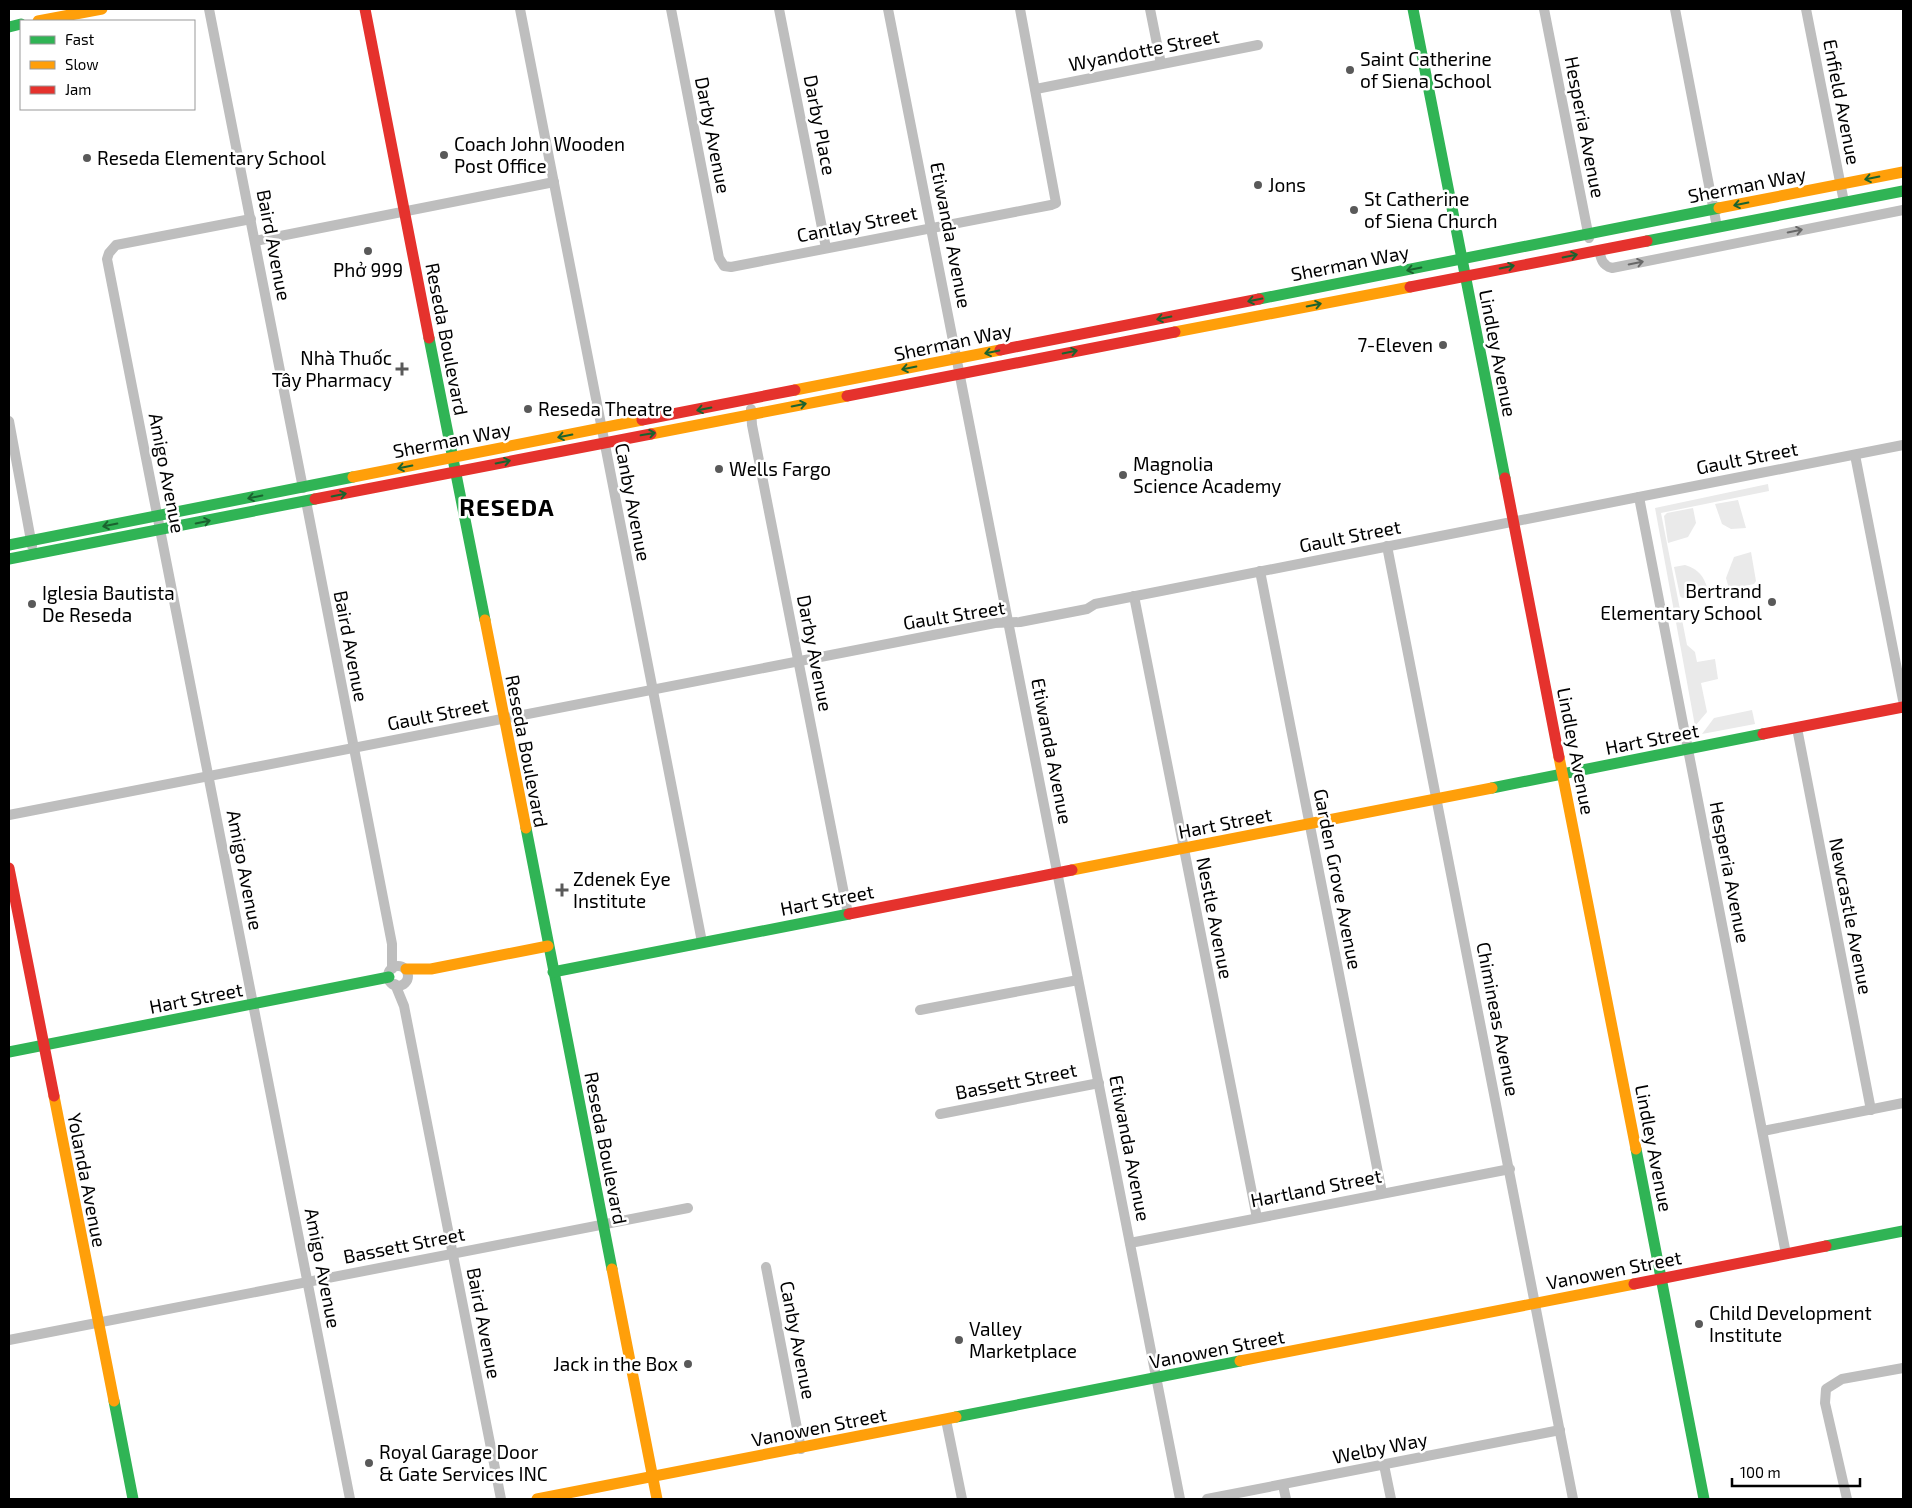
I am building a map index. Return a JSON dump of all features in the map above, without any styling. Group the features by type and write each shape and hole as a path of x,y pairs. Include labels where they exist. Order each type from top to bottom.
{"main road":[{"path":"43,20 102,9"},
{"name":"Reseda Boulevard","path":"365,9 657,1499"},
{"name":"Lindley Avenue","path":"1412,9 1704,1499"},
{"name":"Sherman Way","path":"9,545 1903,172"},
{"name":"Sherman Way","path":"9,559 1903,191"},
{"path":"303,488 306,501"},
{"name":"Hart Street","path":"553,972 1903,707"},
{"name":"Yolanda Avenue","path":"9,868 42,1045 133,1499"},
{"name":"Hart Street","path":"9,1052 548,946"},
{"name":"Vanowen Street","path":"537,1499 801,1449 1903,1231"}],"street":[{"name":"Baird Avenue","path":"209,9 303,488"},
{"name":"Canby Avenue","path":"520,9 702,942"},
{"name":"Darby Avenue","path":"671,9 719,258 724,266"},
{"name":"Darby Place","path":"779,9 826,248"},
{"name":"Etiwanda Avenue","path":"888,9 1180,1499"},
{"path":"1020,9 1036,89"},
{"path":"1150,9 1161,64"},
{"name":"Hesperia Avenue","path":"1544,9 1588,235 1595,251"},
{"path":"1675,9 1717,227"},
{"name":"Enfield Avenue","path":"1806,9 1844,202"},
{"name":"Wyandotte Street","path":"1036,89 1258,45"},
{"name":"Cantlay Street","path":"724,266 731,267 931,227 1051,206 1056,203 1036,89"},
{"path":"255,241 554,182"},
{"path":"1595,251 1605,266 1612,268 1903,210"},
{"name":"Amigo Avenue","path":"251,219 116,245 112,248 108,259 350,1499"},
{"name":"Darby Avenue","path":"752,400 751,414 848,914"},
{"path":"9,422 34,554"},
{"name":"Gault Street","path":"9,815 798,661 1008,622 1020,622 1086,609 1095,604 1134,596 1903,445"},
{"path":"1854,455 1903,700"},
{"name":"Hesperia Avenue","path":"1639,497 1786,1254"},
{"name":"Baird Avenue","path":"306,501 501,1499"},
{"name":"Chimineas Avenue","path":"1387,546 1573,1499"},
{"name":"Garden Grove Avenue","path":"1260,571 1382,1193"},
{"name":"Nestle Avenue","path":"1134,596 1257,1218"},
{"name":"Newcastle Avenue","path":"1797,728 1871,1110"},
{"path":"920,1010 1078,980"},
{"name":"Bassett Street","path":"940,1114 1100,1083"},
{"path":"1763,1131 1903,1103"},
{"name":"Hartland Street","path":"1130,1243 1510,1169"},
{"name":"Bassett Street","path":"9,1340 688,1208"},
{"name":"Canby Avenue","path":"766,1267 801,1449"},
{"path":"1847,1499 1825,1403 1826,1389 1842,1379 1903,1368"},
{"path":"946,1420 962,1499"},
{"name":"Welby Way","path":"1207,1499 1560,1430"},
{"path":"1384,1465 1390,1499"},
{"path":"1283,1485 1286,1499"}],"shaded area":[{"path":"1768,484 1769,491 1661,513 1687,645 1695,652 1697,662 1715,659 1718,679 1701,683 1707,712 1695,726 1655,508"},
{"path":"1738,500 1746,528 1731,529 1722,524 1715,504"},
{"path":"1693,508 1696,523 1688,537 1668,543 1664,516 1667,513"},
{"path":"1751,552 1756,581 1754,584 1729,589 1726,578 1734,557"},
{"path":"1685,565 1699,572 1709,594 1682,598 1680,596 1674,567"},
{"path":"1752,710 1755,724 1702,734 1714,718"}],"traffic: fast":[{"path":"1413,9 1505,478"},
{"path":"9,27 20,24"},
{"path":"1647,241 1903,191"},
{"path":"1259,299 1719,208"},
{"path":"429,338 485,620"},
{"path":"9,545 353,477"},
{"path":"9,559 315,499"},
{"path":"1492,788 1763,734"},
{"path":"526,828 612,1269"},
{"path":"553,972 849,914"},
{"path":"9,1052 389,977"},
{"path":"1636,1149 1704,1499"},
{"path":"1826,1246 1903,1231"},
{"path":"956,1417 1240,1361"},
{"path":"114,1401 133,1499"}],"traffic: slow":[{"path":"43,20 102,9"},
{"path":"1719,208 1903,172"},
{"path":"1175,332 1410,287"},
{"path":"795,390 1000,350"},
{"path":"651,434 847,396"},
{"path":"353,477 642,420"},
{"path":"485,620 526,828"},
{"path":"1559,757 1636,1149"},
{"path":"1072,870 1492,788"},
{"path":"406,969 431,969 548,946"},
{"path":"54,1096 114,1401"},
{"path":"612,1269 657,1499"},
{"path":"1240,1361 1634,1284"},
{"path":"537,1499 956,1417"}],"traffic: jam":[{"path":"365,9 429,338"},
{"path":"1410,287 1647,241"},
{"path":"1000,350 1259,299"},
{"path":"847,396 1175,332"},
{"path":"642,420 795,390"},
{"path":"315,499 651,434"},
{"path":"1505,478 1559,757"},
{"path":"1763,734 1903,707"},
{"path":"9,868 54,1096"},
{"path":"849,914 1072,870"},
{"path":"1634,1284 1826,1246"}],"place":[{"name":"Saint Catherine of Siena School","path":"1350,70"},
{"name":"Coach John Wooden Post Office","path":"444,155"},
{"name":"Reseda Elementary School","path":"87,158"},
{"name":"Jons","path":"1258,185"},
{"name":"St Catherine of Siena Church","path":"1354,210"},
{"name":"Phở 999","path":"368,251"},
{"name":"7-Eleven","path":"1443,345"},
{"name":"Nhà Thuốc Tây Pharmacy","path":"402,369"},
{"name":"Reseda Theatre","path":"528,409"},
{"name":"Wells Fargo","path":"719,469"},
{"name":"Magnolia Science Academy","path":"1123,475"},
{"name":"Bertrand Elementary School","path":"1772,602"},
{"name":"Iglesia Bautista De Reseda","path":"32,604"},
{"name":"Zdenek Eye Institute","path":"562,890"},
{"name":"Child Development Institute","path":"1699,1324"},
{"name":"Valley Marketplace","path":"959,1340"},
{"name":"Jack in the Box","path":"688,1364"},
{"name":"Royal Garage Door & Gate Services INC","path":"369,1463"}],"district":[{"name":"RESEDA","path":"507,508"}]}
